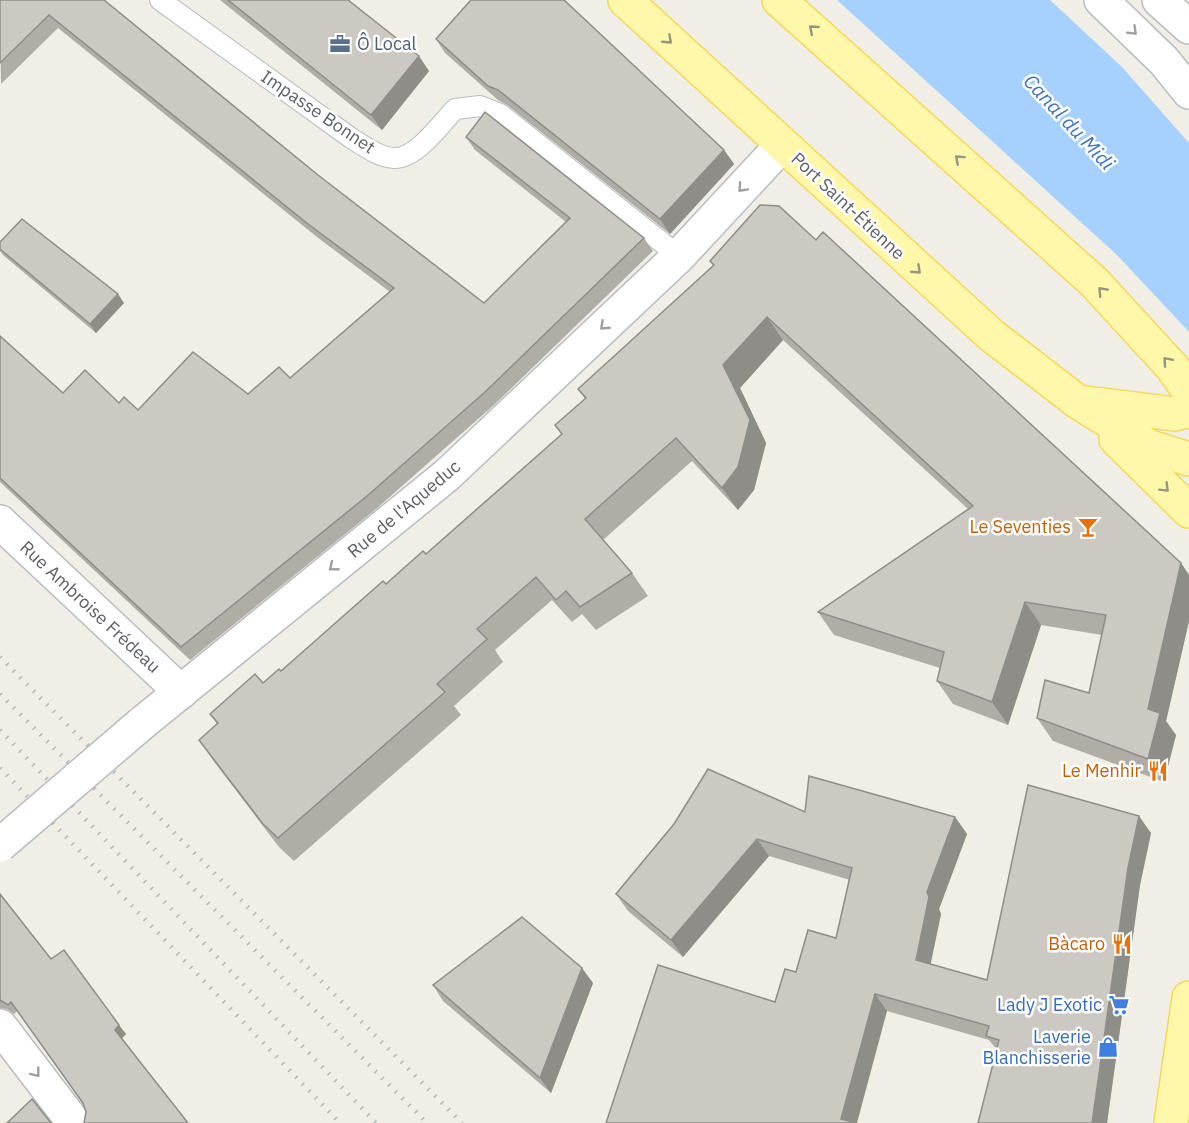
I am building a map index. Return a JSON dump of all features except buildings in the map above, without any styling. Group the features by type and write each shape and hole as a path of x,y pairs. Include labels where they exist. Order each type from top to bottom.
{"main road":[{"name":"Port Saint-Étienne","path":"625,0 991,335 1078,402 1150,447 1188,459"},
{"path":"780,0 1094,282 1142,334 1189,391"},
{"name":"Port Saint-Étienne","path":"1078,402 1189,511"},
{"path":"1078,402 1151,409 1175,414 1189,410"},
{"path":"1171,1123 1189,998"}],"street":[{"path":"1101,0 1164,61 1189,92"},
{"path":"1159,0 1189,27"},
{"name":"Rue de l'Aqueduc","path":"0,845 141,724 447,475 679,256 782,145"},
{"name":"Rue Ambroise Frédeau","path":"0,522 181,692"},
{"path":"0,1026 74,1123"}],"lane":[{"name":"Impasse Bonnet","path":"160,0 351,138 376,153 396,158 420,147 454,109 480,106 500,114 679,256"}],"water":[{"name":"Canal du Midi","path":"837,0 1050,0 1122,67 1189,143 1189,332 1117,255"}],"railway":[{"path":"0,657 462,1123"},
{"path":"0,694 427,1123"},
{"path":"0,730 376,1123"},
{"path":"0,768 340,1123"}],"place":[{"name":"Ô Local","path":"340,44"},
{"name":"Le Seventies","path":"1088,527"},
{"name":"Le Menhir","path":"1158,771"},
{"name":"Bàcaro","path":"1122,944"},
{"name":"Lady J Exotic","path":"1119,1005"},
{"name":"Laverie Blanchisserie","path":"1108,1047"}]}
